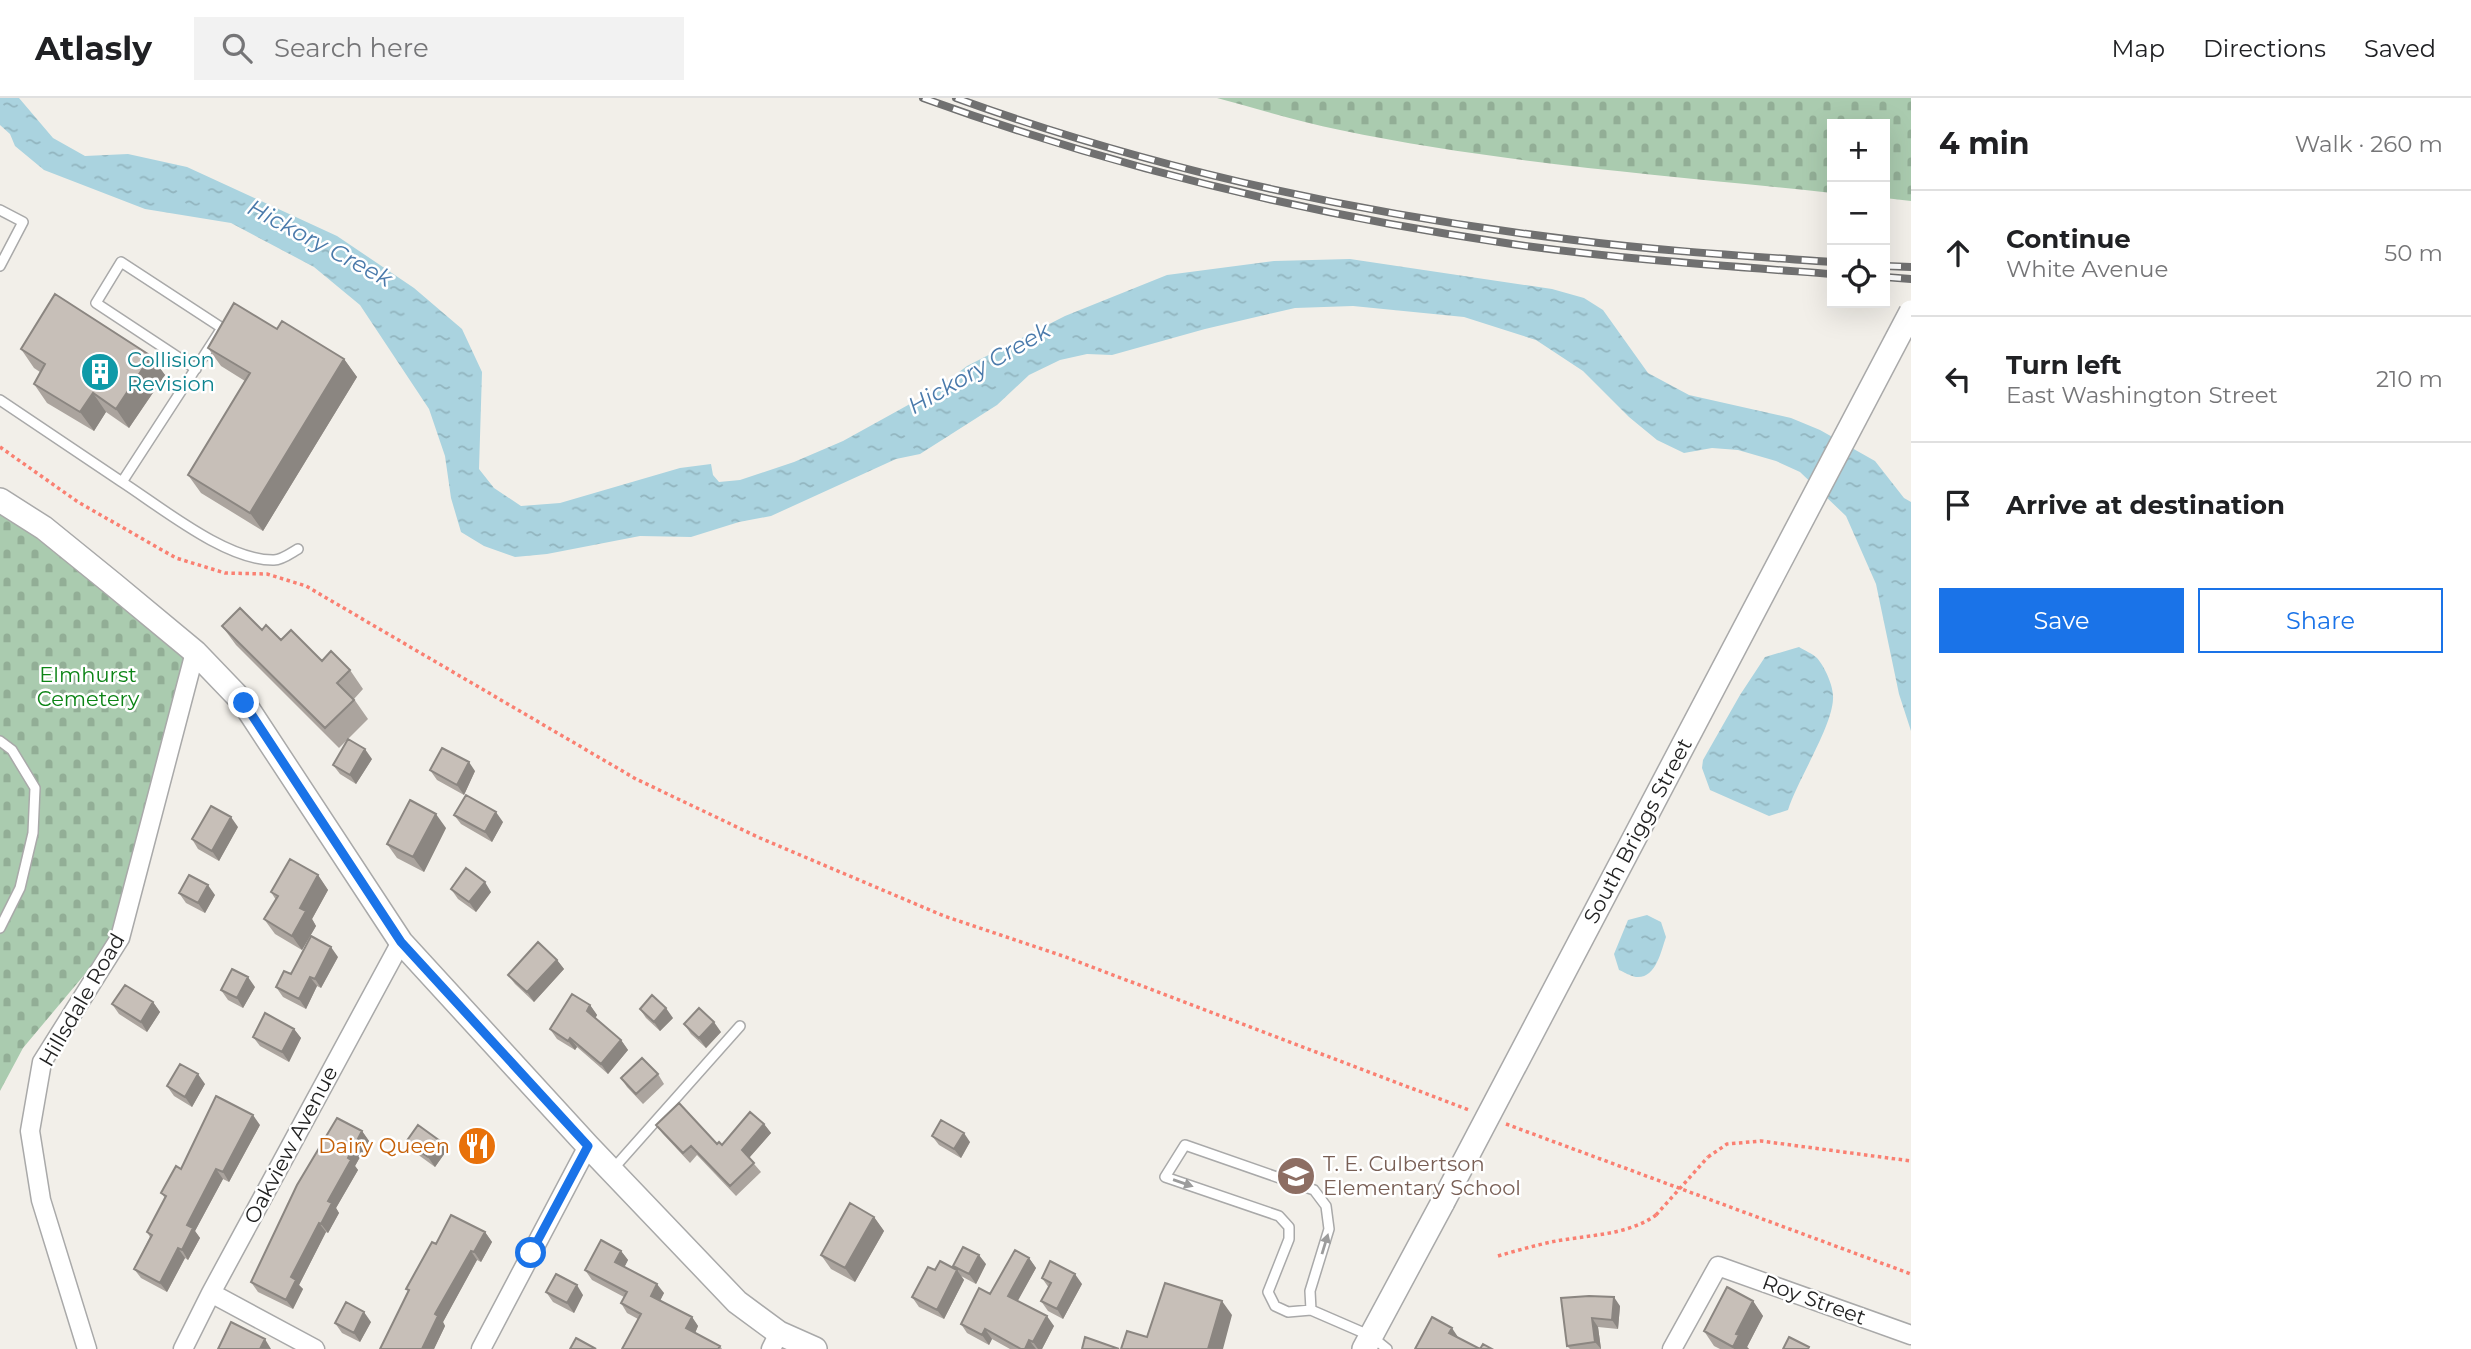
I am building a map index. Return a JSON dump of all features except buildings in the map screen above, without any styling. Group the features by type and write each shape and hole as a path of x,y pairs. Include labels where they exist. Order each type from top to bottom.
{"street":[{"name":"South Briggs Street","path":"1374,1345 1443,1202 1911,312"},
{"path":"0,500 44,528 195,652 244,703 401,942 588,1146 775,1341 814,1349"},
{"name":"Hillsdale Road","path":"87,1349 41,1200 30,1131 42,1062 120,939 195,652"},
{"name":"Oakview Avenue","path":"183,1349 401,942"},
{"path":"481,1349 588,1146"},
{"name":"Roy Street","path":"1672,1349 1718,1266 1911,1335"},
{"path":"211,1293 315,1349"}],"lane":[{"path":"0,210 23,222 0,266"},
{"path":"122,482 196,369 222,328 121,262 96,303 196,369"},
{"path":"0,400 220,545 245,557 277,560 298,549"},
{"path":"0,741 12,750 35,788 33,833 20,888 0,928"},
{"path":"612,1170 740,1026"},
{"path":"1311,1310 1310,1291 1329,1229 1326,1206 1314,1190 1185,1145 1166,1177 1279,1216 1289,1227 1289,1239 1268,1292 1275,1306 1288,1311 1311,1310 1374,1345"}],"path":[{"path":"0,447 78,502 176,558 225,573 267,574 306,586 636,779 760,838 944,916 1063,956 1476,1112"},
{"path":"1501,1122 1911,1274"},
{"path":"1498,1256 1550,1242 1646,1223 1708,1157 1727,1144 1761,1142 1911,1161"}],"green space":[{"path":"1217,98 1911,98 1911,201 1890,199 1890,119 1827,119 1827,192 1586,168 1462,152 1294,119"},
{"name":"Elmhurst Cemetery","path":"0,508 188,652 116,937 23,1048 0,1091"}],"water":[{"name":"Hickory Creek","path":"0,98 19,98 53,138 85,156 128,154 187,167 337,236 414,288 462,329 482,372 479,469 494,488 521,506 560,503 680,468 711,464 713,475 719,482 740,480 794,462 843,441 937,389 967,366 1065,316 1167,275 1274,261 1350,259 1552,289 1584,298 1603,310 1648,373 1689,395 1791,418 1820,430 1875,461 1904,498 1911,502 1911,731 1899,694 1876,584 1846,516 1800,472 1776,461 1738,450 1712,448 1684,453 1657,440 1629,417 1583,371 1536,340 1464,317 1353,306 1295,308 1112,355 1087,354 1060,360 1029,375 997,405 920,454 896,459 771,516 739,522 691,537 640,536 547,554 515,557 484,546 461,532 451,498 445,456 429,409 360,305 314,267 231,223 145,209 44,170 15,146 10,134 0,125"},
{"path":"1799,647 1817,658 1826,672 1833,694 1831,711 1788,810 1769,816 1710,790 1702,768 1703,760 1765,657"},
{"path":"1647,915 1661,922 1666,937 1653,969 1648,974 1636,977 1619,970 1614,954 1628,920"}],"railway":[{"path":"923,98 1067,146 1140,167 1362,219 1552,249 1672,262 1827,274"},
{"path":"956,98 1031,124 1183,168 1339,203 1496,230 1606,244 1827,262"},
{"path":"1890,266 1911,267"},
{"path":"1890,277 1911,279"}],"place":[{"name":"Collision Revision","path":"100,372"},
{"name":"Dairy Queen","path":"477,1146"},
{"name":"T. E. Culbertson Elementary School","path":"1296,1176"}],"route":[{"path":"244,703 401,942 588,1146 531,1253"}]}
